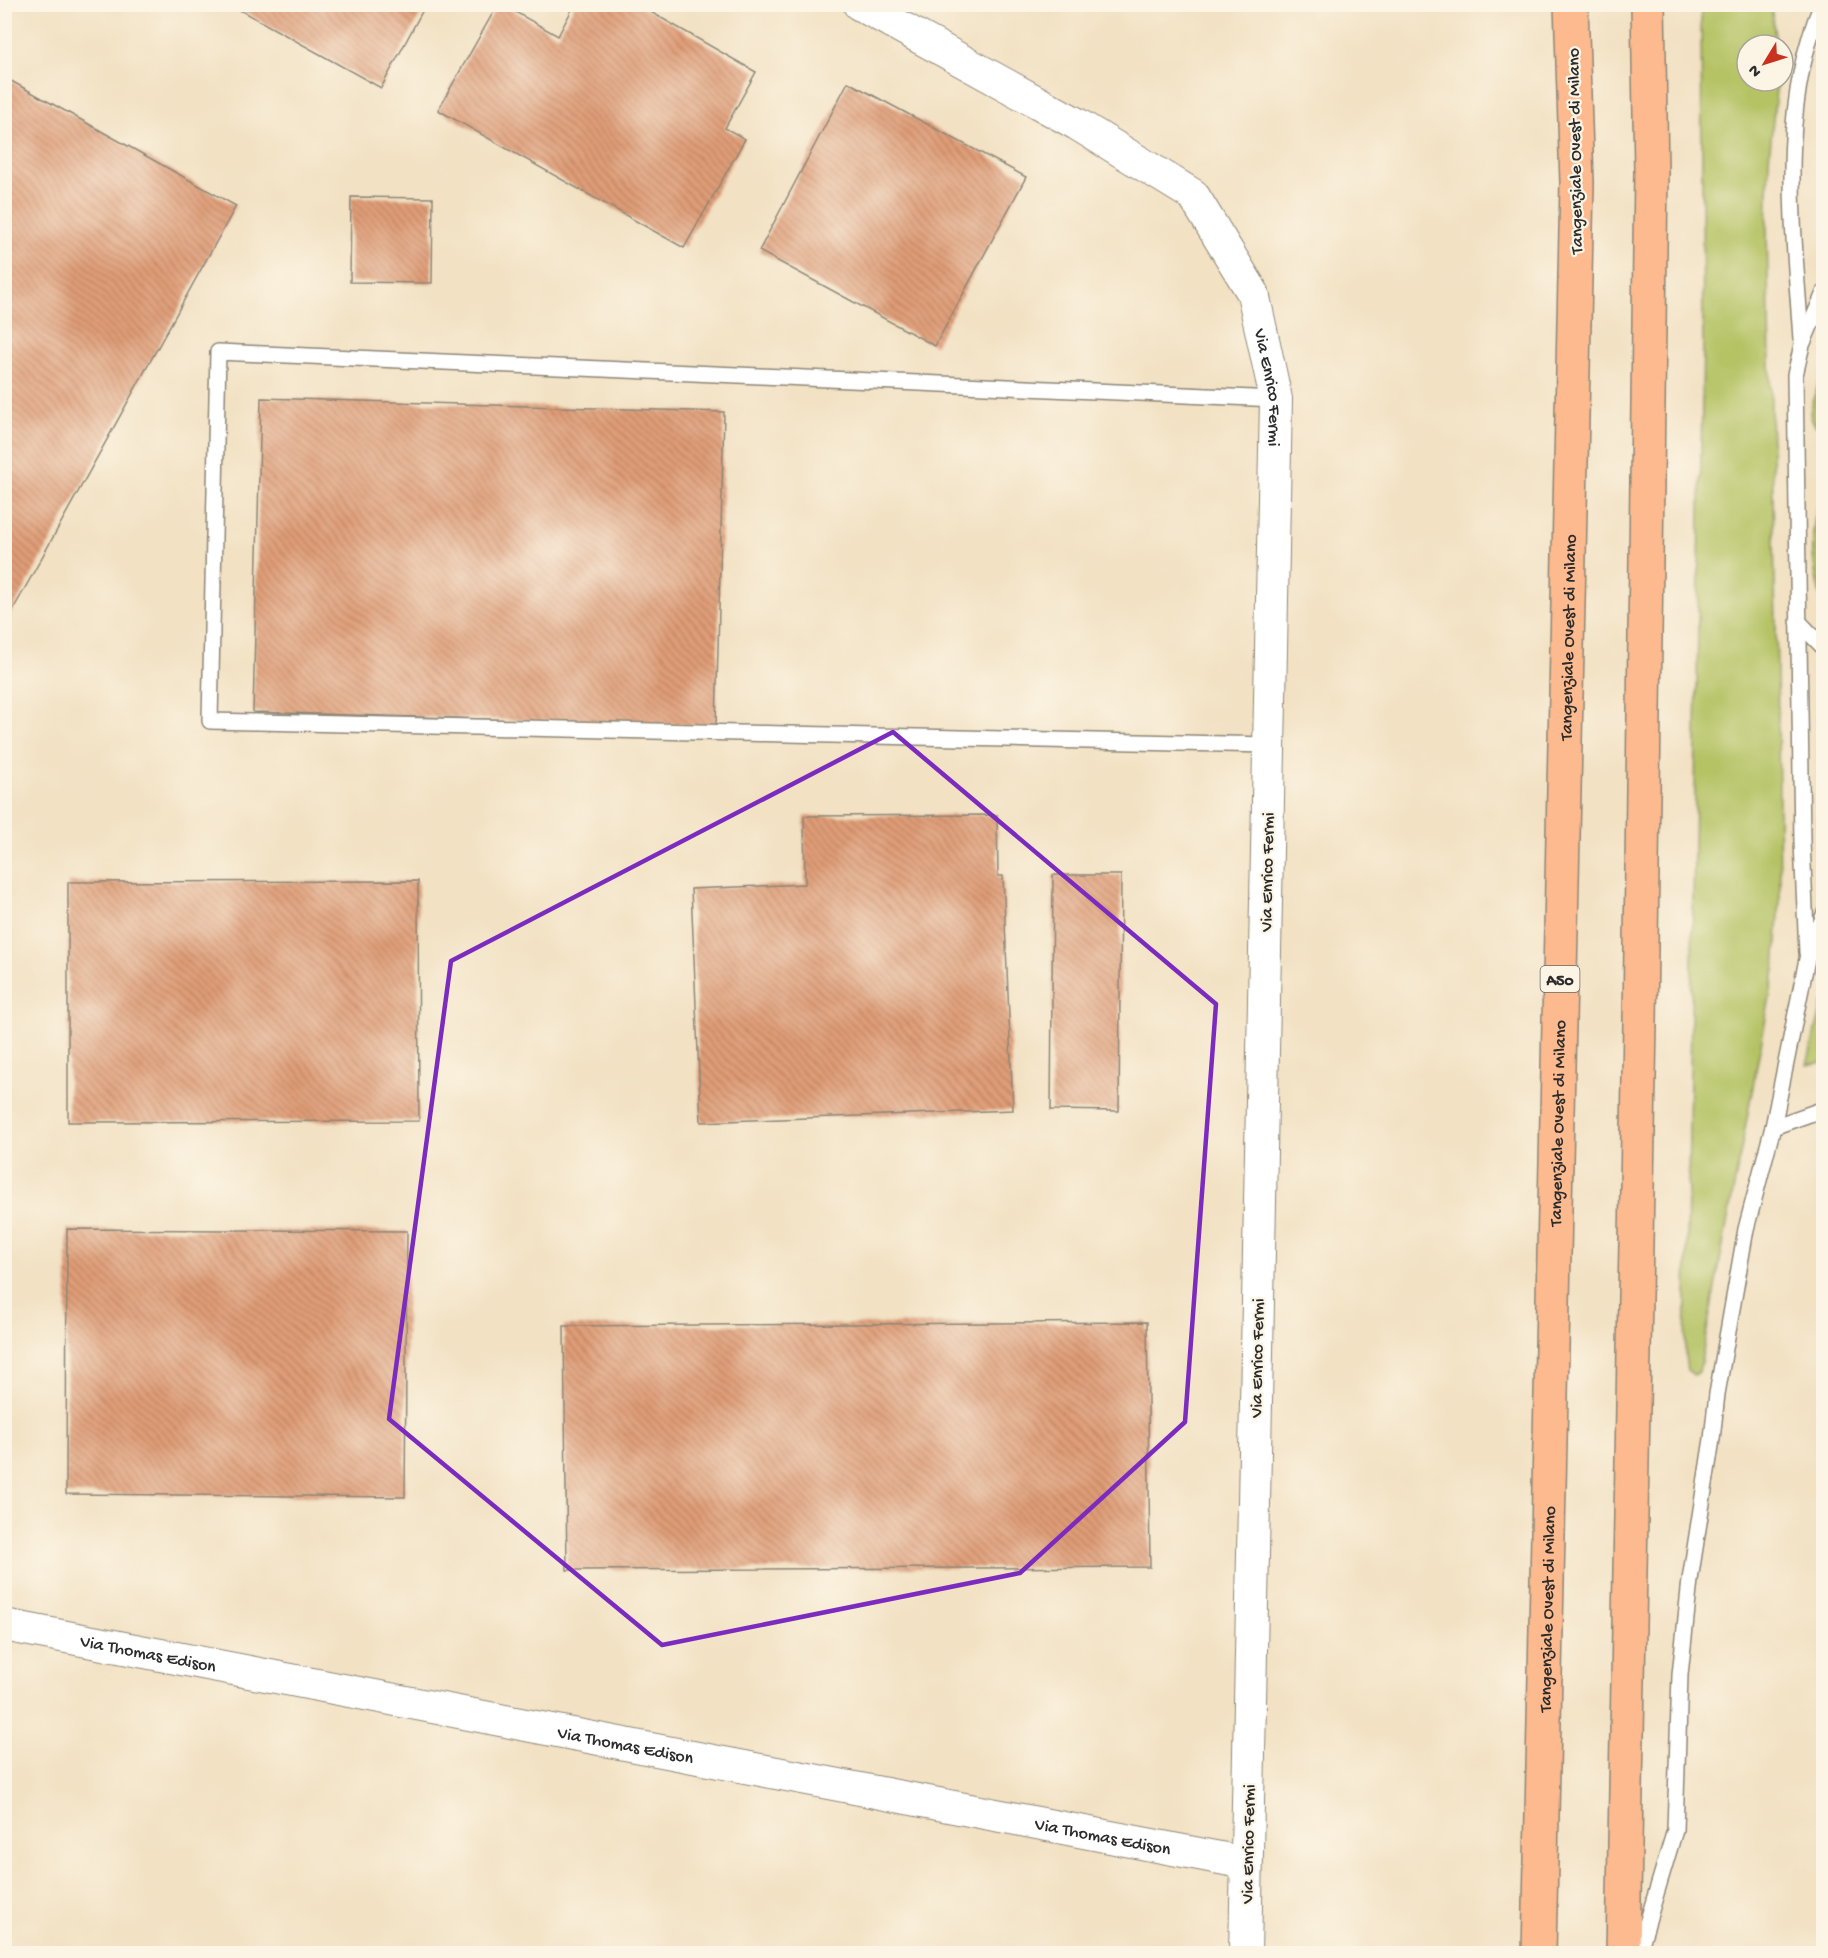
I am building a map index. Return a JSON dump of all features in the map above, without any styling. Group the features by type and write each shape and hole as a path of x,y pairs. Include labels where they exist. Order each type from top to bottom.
{"highway":[{"name":"Tangenziale Ovest di Milano","path":"1539,1953 1577,183 1571,4"},
{"path":"1623,1953 1640,1023 1651,171 1648,4"}],"street":[{"name":"Via Enrico Fermi","path":"859,4 1077,124 1193,195 1253,293 1276,399 1245,1953"},
{"name":"Via Thomas Edison","path":"4,1625 1246,1863"}],"lane":[{"path":"1802,345 1792,188 1797,88 1814,22 1822,4"},
{"path":"1807,959 1802,842 1796,375 1802,345 1824,293"},
{"path":"1268,745 210,721 218,352 1276,399"},
{"path":"1798,621 1824,648"},
{"path":"1638,1953 1675,1830 1680,1675 1689,1580 1717,1394 1746,1229 1773,1127 1807,959 1824,915"},
{"path":"1773,1127 1824,1109"}],"highlighted area":[{"path":"893,732 1216,1004 1185,1422 1020,1573 662,1645 389,1419 451,961"}],"green space":[{"path":"1701,5 1771,5 1774,33 1735,33 1735,93 1776,93 1769,159 1767,231 1780,899 1775,970 1699,1372 1694,1375 1687,1370 1685,1356 1703,343"},
{"path":"1823,369 1823,427 1816,426 1810,413"},
{"path":"1823,496 1823,605 1816,579 1813,536 1814,522"},
{"path":"1823,703 1823,836 1819,832 1819,711"},
{"path":"1823,1002 1823,1062 1807,1065"}],"building":[{"path":"229,4 426,4 381,88"},
{"path":"498,4 558,36 575,4 637,4 756,72 725,128 745,139 684,248 438,110"},
{"path":"4,77 236,206 4,626"},
{"path":"848,82 1026,177 935,346 759,251"},
{"path":"351,197 433,198 432,283 350,282"},
{"path":"261,398 724,412 716,726 253,712"},
{"path":"997,815 998,876 1003,876 1013,1110 701,1122 691,889 805,884 804,816"},
{"path":"1053,875 1121,875 1119,1111 1051,1110"},
{"path":"418,881 419,1121 68,1122 68,882"},
{"path":"67,1229 407,1231 405,1497 66,1494"},
{"path":"1147,1322 1150,1567 567,1570 564,1326"}]}
